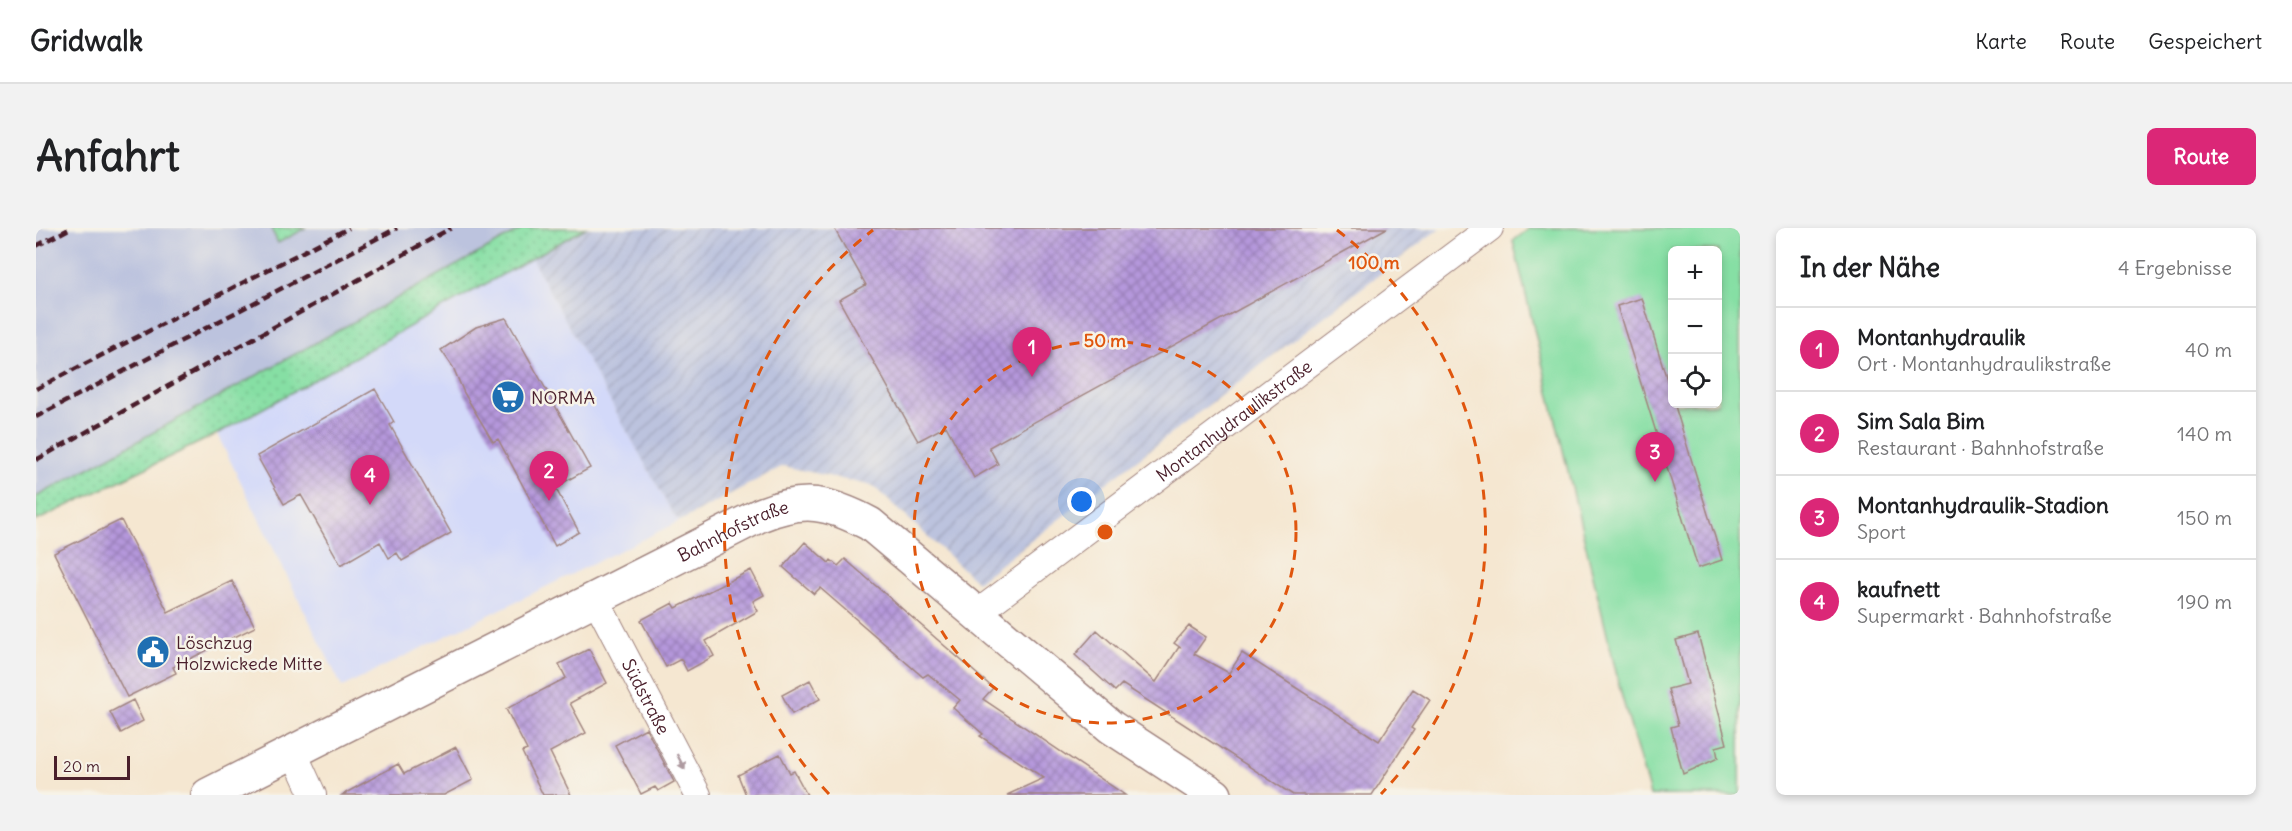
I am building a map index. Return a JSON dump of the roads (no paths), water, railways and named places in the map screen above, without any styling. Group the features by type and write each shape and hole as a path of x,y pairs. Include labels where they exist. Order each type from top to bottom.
{"main road":[{"name":"Bahnhofstraße","path":"208,795 759,515 783,506 811,503 840,508 870,524 1111,727 1215,795"}],"street":[{"name":"Montanhydraulikstraße","path":"977,613 1490,228"},
{"name":"Südstraße","path":"595,598 698,795"},
{"path":"293,751 313,795"}],"railway":[{"path":"36,246 71,228"},
{"path":"36,389 349,228"},
{"path":"36,417 397,228"},
{"path":"36,460 451,228"}],"place":[{"name":"Montanhydraulik","path":"1032,377"},
{"name":"NORMA","path":"508,397"},
{"name":"Montanhydraulik-Stadion","path":"1655,482"},
{"name":"Sim Sala Bim","path":"549,501"},
{"name":"kaufnett","path":"370,505"},
{"name":"Löschzug Holzwickede Mitte","path":"153,652"}]}
